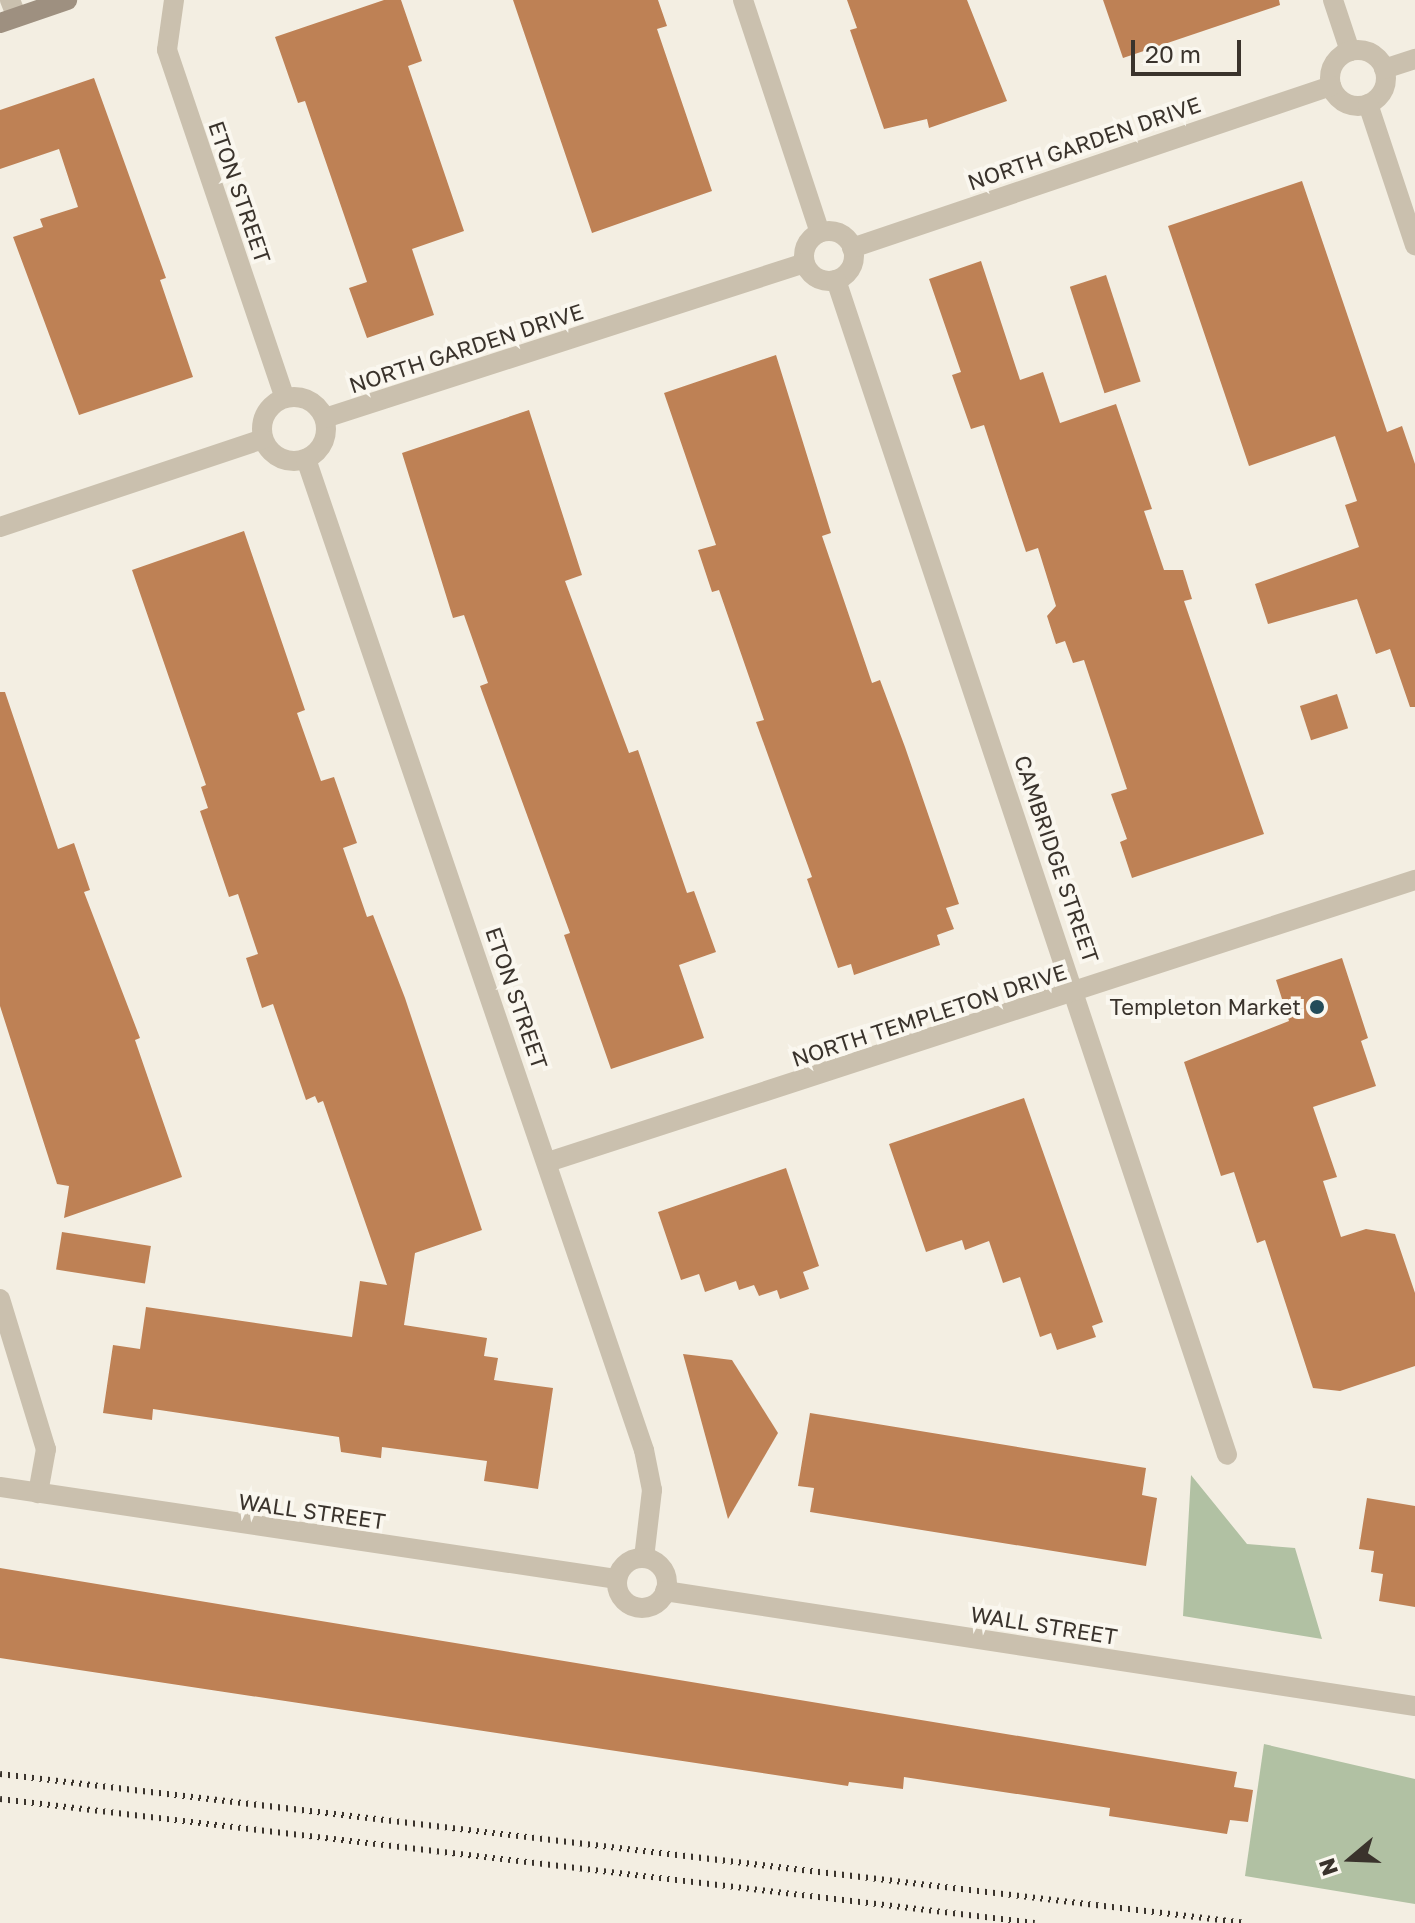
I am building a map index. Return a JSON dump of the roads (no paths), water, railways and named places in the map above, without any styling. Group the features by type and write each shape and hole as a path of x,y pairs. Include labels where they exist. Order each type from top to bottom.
{"main road":[{"path":"9,13 67,0"}],"street":[{"name":"ETON STREET","path":"174,0 167,50 285,398"},
{"path":"743,0 820,233"},
{"path":"1333,0 1350,51"},
{"path":"1350,51 1367,52 1384,69 1385,86 1368,104 1350,105 1331,86 1332,69 1350,51"},
{"path":"1384,69 1415,59"},
{"name":"NORTH GARDEN DRIVE","path":"852,248 1331,86"},
{"path":"1368,104 1415,245"},
{"path":"836,232 852,248 849,271 836,280 814,276 805,263 805,249 820,233 836,232"},
{"name":"NORTH GARDEN DRIVE","path":"325,418 805,263"},
{"name":"CAMBRIDGE STREET","path":"836,280 1227,1455"},
{"path":"285,398 305,399 325,418 326,438 306,459 276,456 263,439 264,418 285,398"},
{"path":"0,527 263,439"},
{"name":"ETON STREET","path":"306,459 644,1450 652,1490 644,1558"},
{"name":"NORTH TEMPLETON DRIVE","path":"548,1162 1415,880"},
{"path":"0,1299 46,1449 38,1493"},
{"name":"WALL STREET","path":"0,1487 617,1579"},
{"path":"644,1558 663,1570 665,1591 655,1604 640,1608 620,1595 617,1579 623,1566 644,1558"},
{"name":"WALL STREET","path":"665,1591 1415,1706"}],"railway":[{"path":"0,1774 1246,1923"},
{"path":"0,1799 1035,1923"}],"place":[{"name":"Templeton Market","path":"1317,1007"}]}
